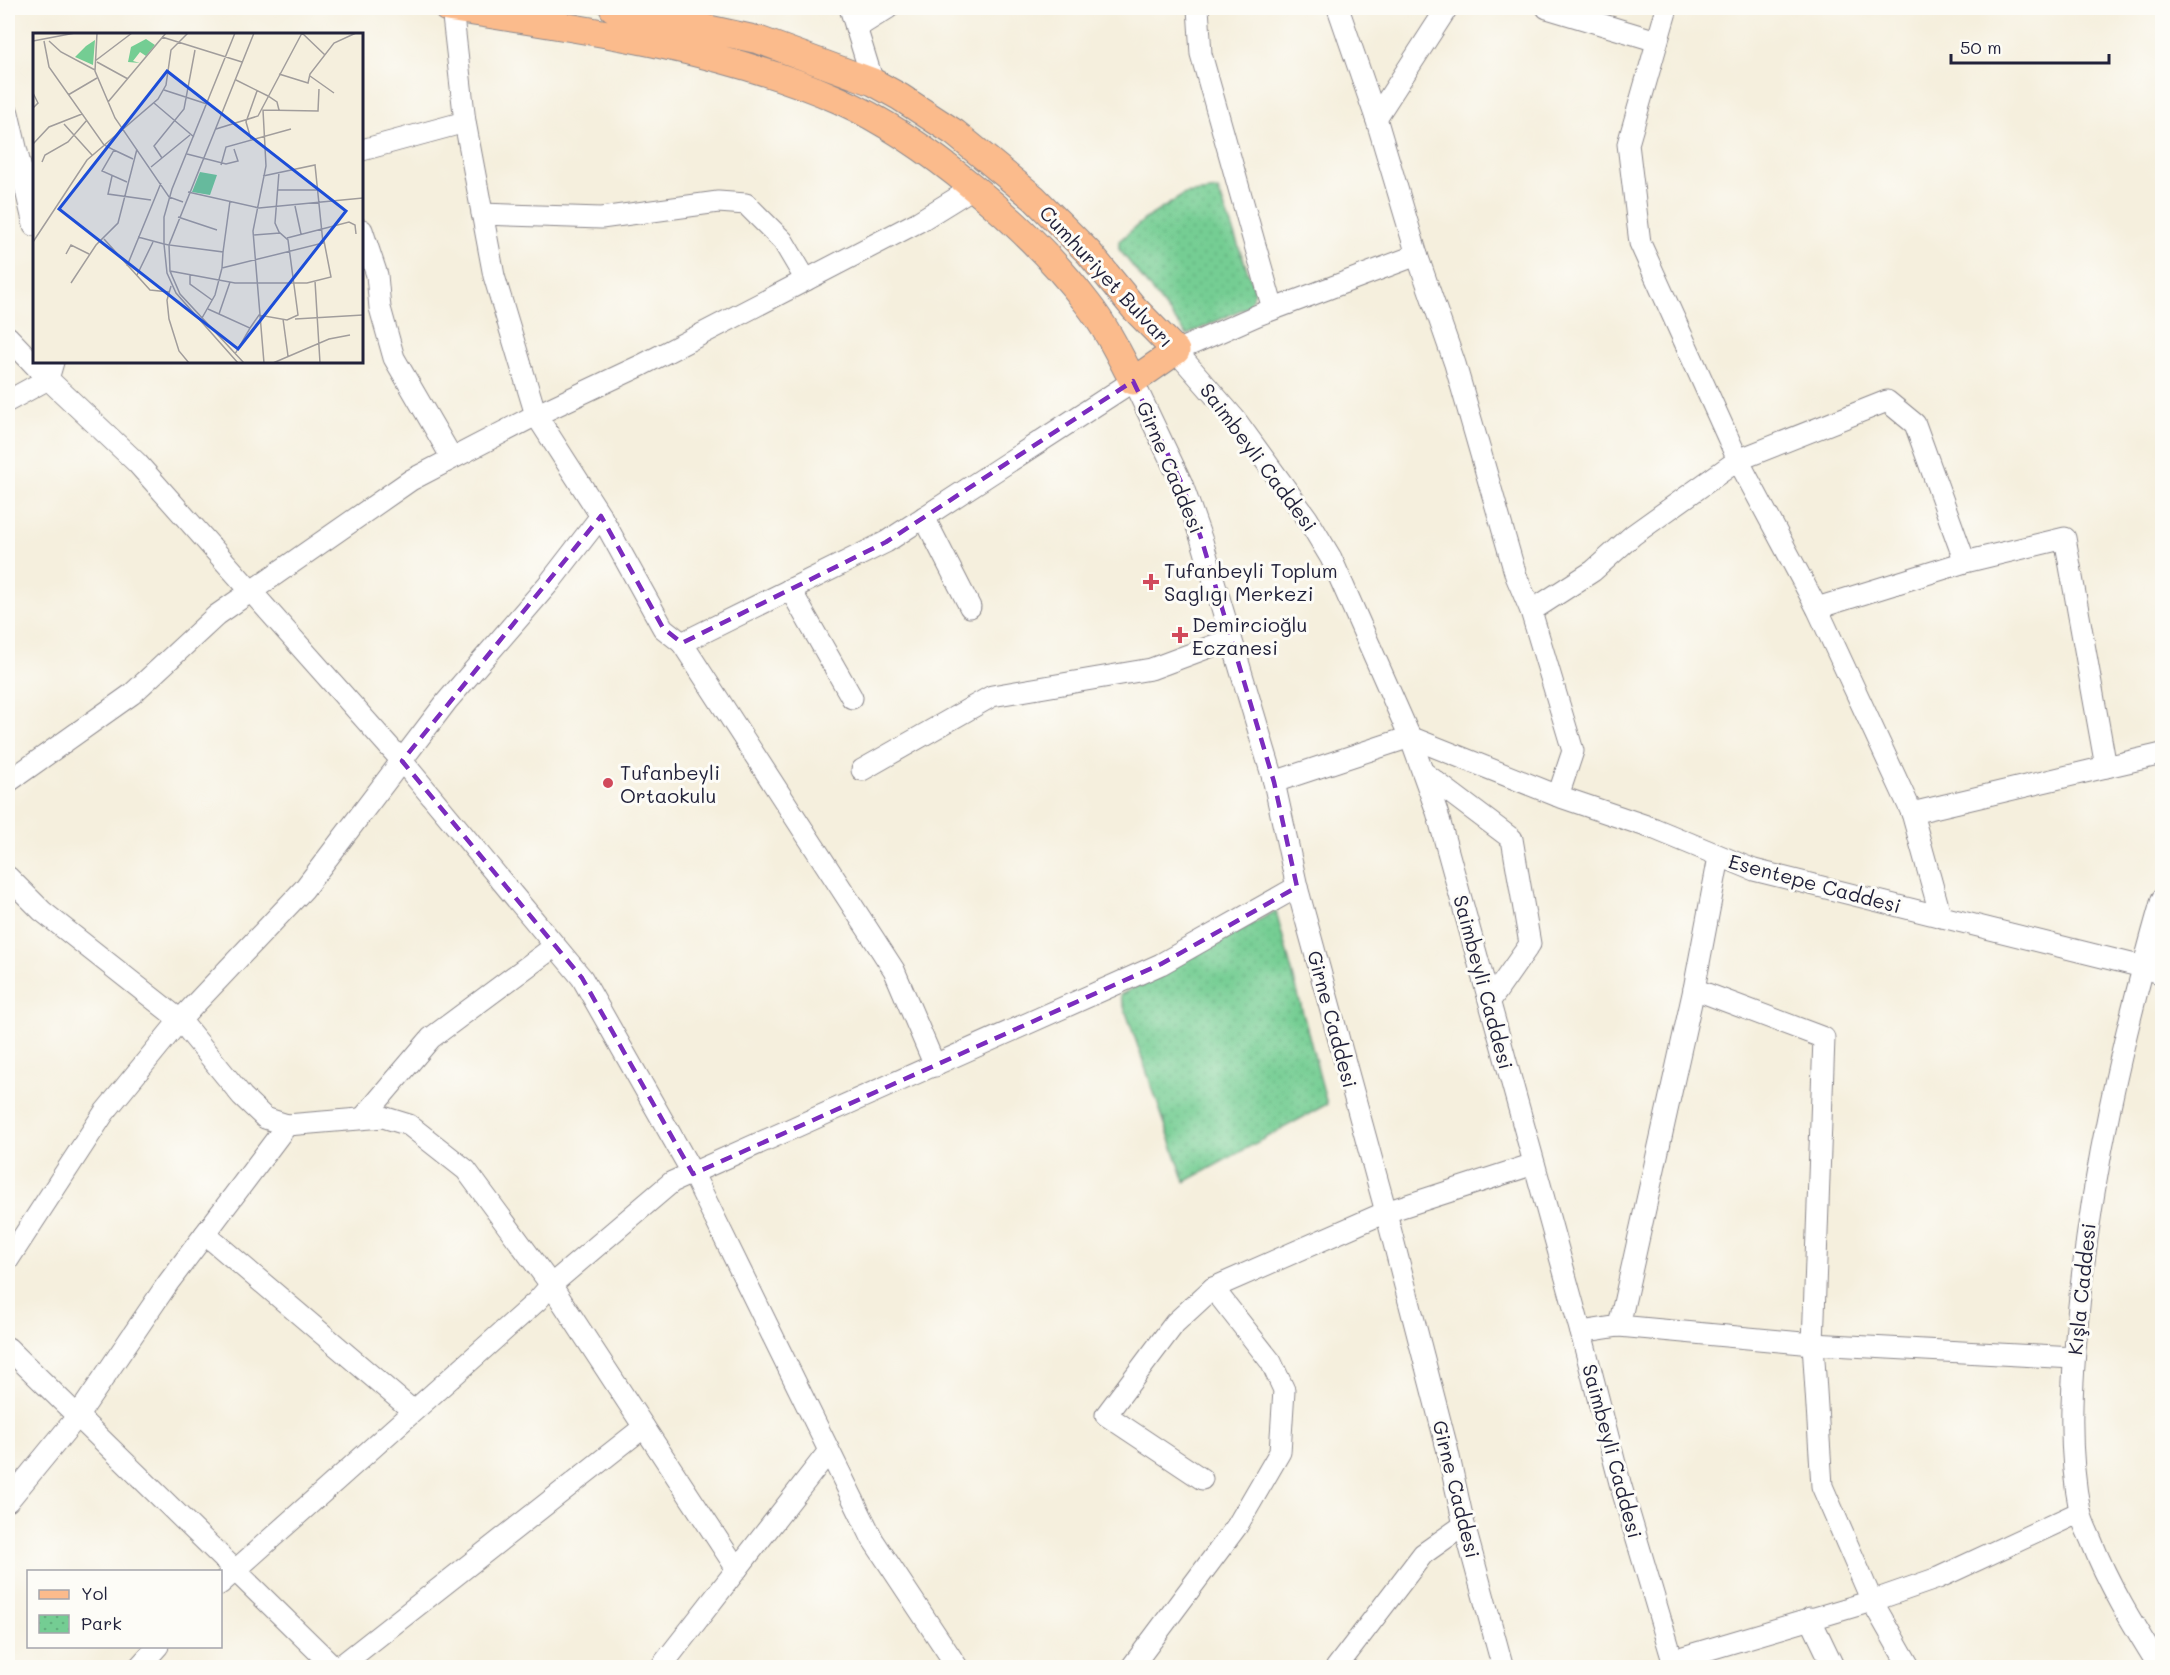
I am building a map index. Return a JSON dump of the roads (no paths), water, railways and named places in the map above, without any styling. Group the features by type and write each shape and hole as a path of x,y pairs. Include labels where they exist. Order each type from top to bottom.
{"main road":[{"name":"Cumhuriyet Bulvarı","path":"447,8 660,46 763,72 819,92 869,115 932,157 1008,218 1064,275 1105,327 1133,381 1176,351 1134,308 1089,253 1008,175 955,133 873,82 759,40 613,8"},
{"path":"869,115 873,82"}],"street":[{"path":"452,8 465,122 494,276 536,415 601,516 663,628 682,644 894,970 935,1066"},
{"path":"850,8 873,82"},
{"path":"856,28 888,8"},
{"path":"1198,8 1201,54 1273,309"},
{"path":"1338,8 1376,118 1417,255 1455,364 1516,576 1531,611 1573,751 1558,796"},
{"path":"1376,118 1447,8"},
{"path":"1547,8 1657,41"},
{"path":"1667,8 1628,144 1640,243 1738,460 1817,608 1912,813 1941,917"},
{"path":"8,113 33,221"},
{"path":"363,150 465,122"},
{"path":"8,782 132,694 217,615 411,480 536,415 642,365 918,222 973,188"},
{"path":"482,214 601,218 718,202 747,204 783,242 806,280"},
{"path":"363,233 377,275 380,308 394,358 452,459"},
{"path":"1176,351 1273,309 1417,255"},
{"path":"8,337 33,357"},
{"name":"Saimbeyli Caddesi","path":"1176,351 1235,419 1307,518 1331,558 1410,737 1437,812 1581,1332 1620,1483 1674,1664"},
{"path":"8,400 50,370 137,463 402,761 582,978 693,1174 873,1540 958,1668"},
{"path":"682,644 885,542 1133,381"},
{"name":"Girne Caddesi","path":"1133,381 1182,484 1274,782 1297,887 1386,1212 1448,1448 1464,1525 1503,1668"},
{"path":"1531,611 1593,571 1633,535 1738,460 1887,401 1915,424 1965,562"},
{"path":"8,1260 104,1113 180,1020 304,889 447,701 550,582 601,516"},
{"path":"924,517 970,607"},
{"path":"1817,608 1965,562 2065,538 2106,767"},
{"path":"790,589 852,698"},
{"path":"862,770 992,696 1151,669 1231,639"},
{"path":"1274,782 1410,737"},
{"name":"Esentepe Caddesi","path":"1410,737 1558,796 1655,829 1719,857 1817,887 2153,971"},
{"path":"1912,813 2163,754"},
{"path":"1423,772 1512,839 1530,944 1490,1001"},
{"path":"1619,1326 1694,989 1719,857"},
{"path":"8,877 42,911 180,1020 265,1118 287,1125 383,1117 409,1125 466,1170 551,1285 737,1569"},
{"path":"644,1427 336,1668 227,1578 537,1301 551,1285 672,1182 1161,964 1297,887"},
{"name":"Kışla Caddesi","path":"2160,1668 2118,1598 2080,1512 2072,1412 2074,1358 2083,1260 2097,1165 2153,971 2163,899"},
{"path":"363,1118 431,1038 555,946"},
{"path":"1694,989 1824,1038 1813,1344 1822,1486 1872,1600 1910,1668"},
{"path":"8,1501 77,1417 205,1234 287,1125"},
{"path":"1202,1479 1106,1415 1175,1323 1213,1288 1386,1212 1534,1164"},
{"path":"205,1234 413,1411"},
{"path":"1142,1664 1237,1526 1280,1452 1284,1390 1271,1362 1213,1288"},
{"path":"1581,1332 1619,1326 1813,1344 2074,1358"},
{"path":"8,1348 77,1417 220,1570"},
{"path":"660,1668 829,1451"},
{"path":"1674,1664 1938,1578 2080,1512"},
{"path":"1336,1668 1423,1554 1464,1525"},
{"path":"1810,1618 1834,1668"},
{"path":"138,1668 157,1648"}],"place":[{"name":"Tufanbeyli Toplum Saglıgı Merkezi","path":"1151,582"},
{"name":"Demircioğlu Eczanesi","path":"1180,635"},
{"name":"Tufanbeyli Ortaokulu","path":"608,783"}]}
